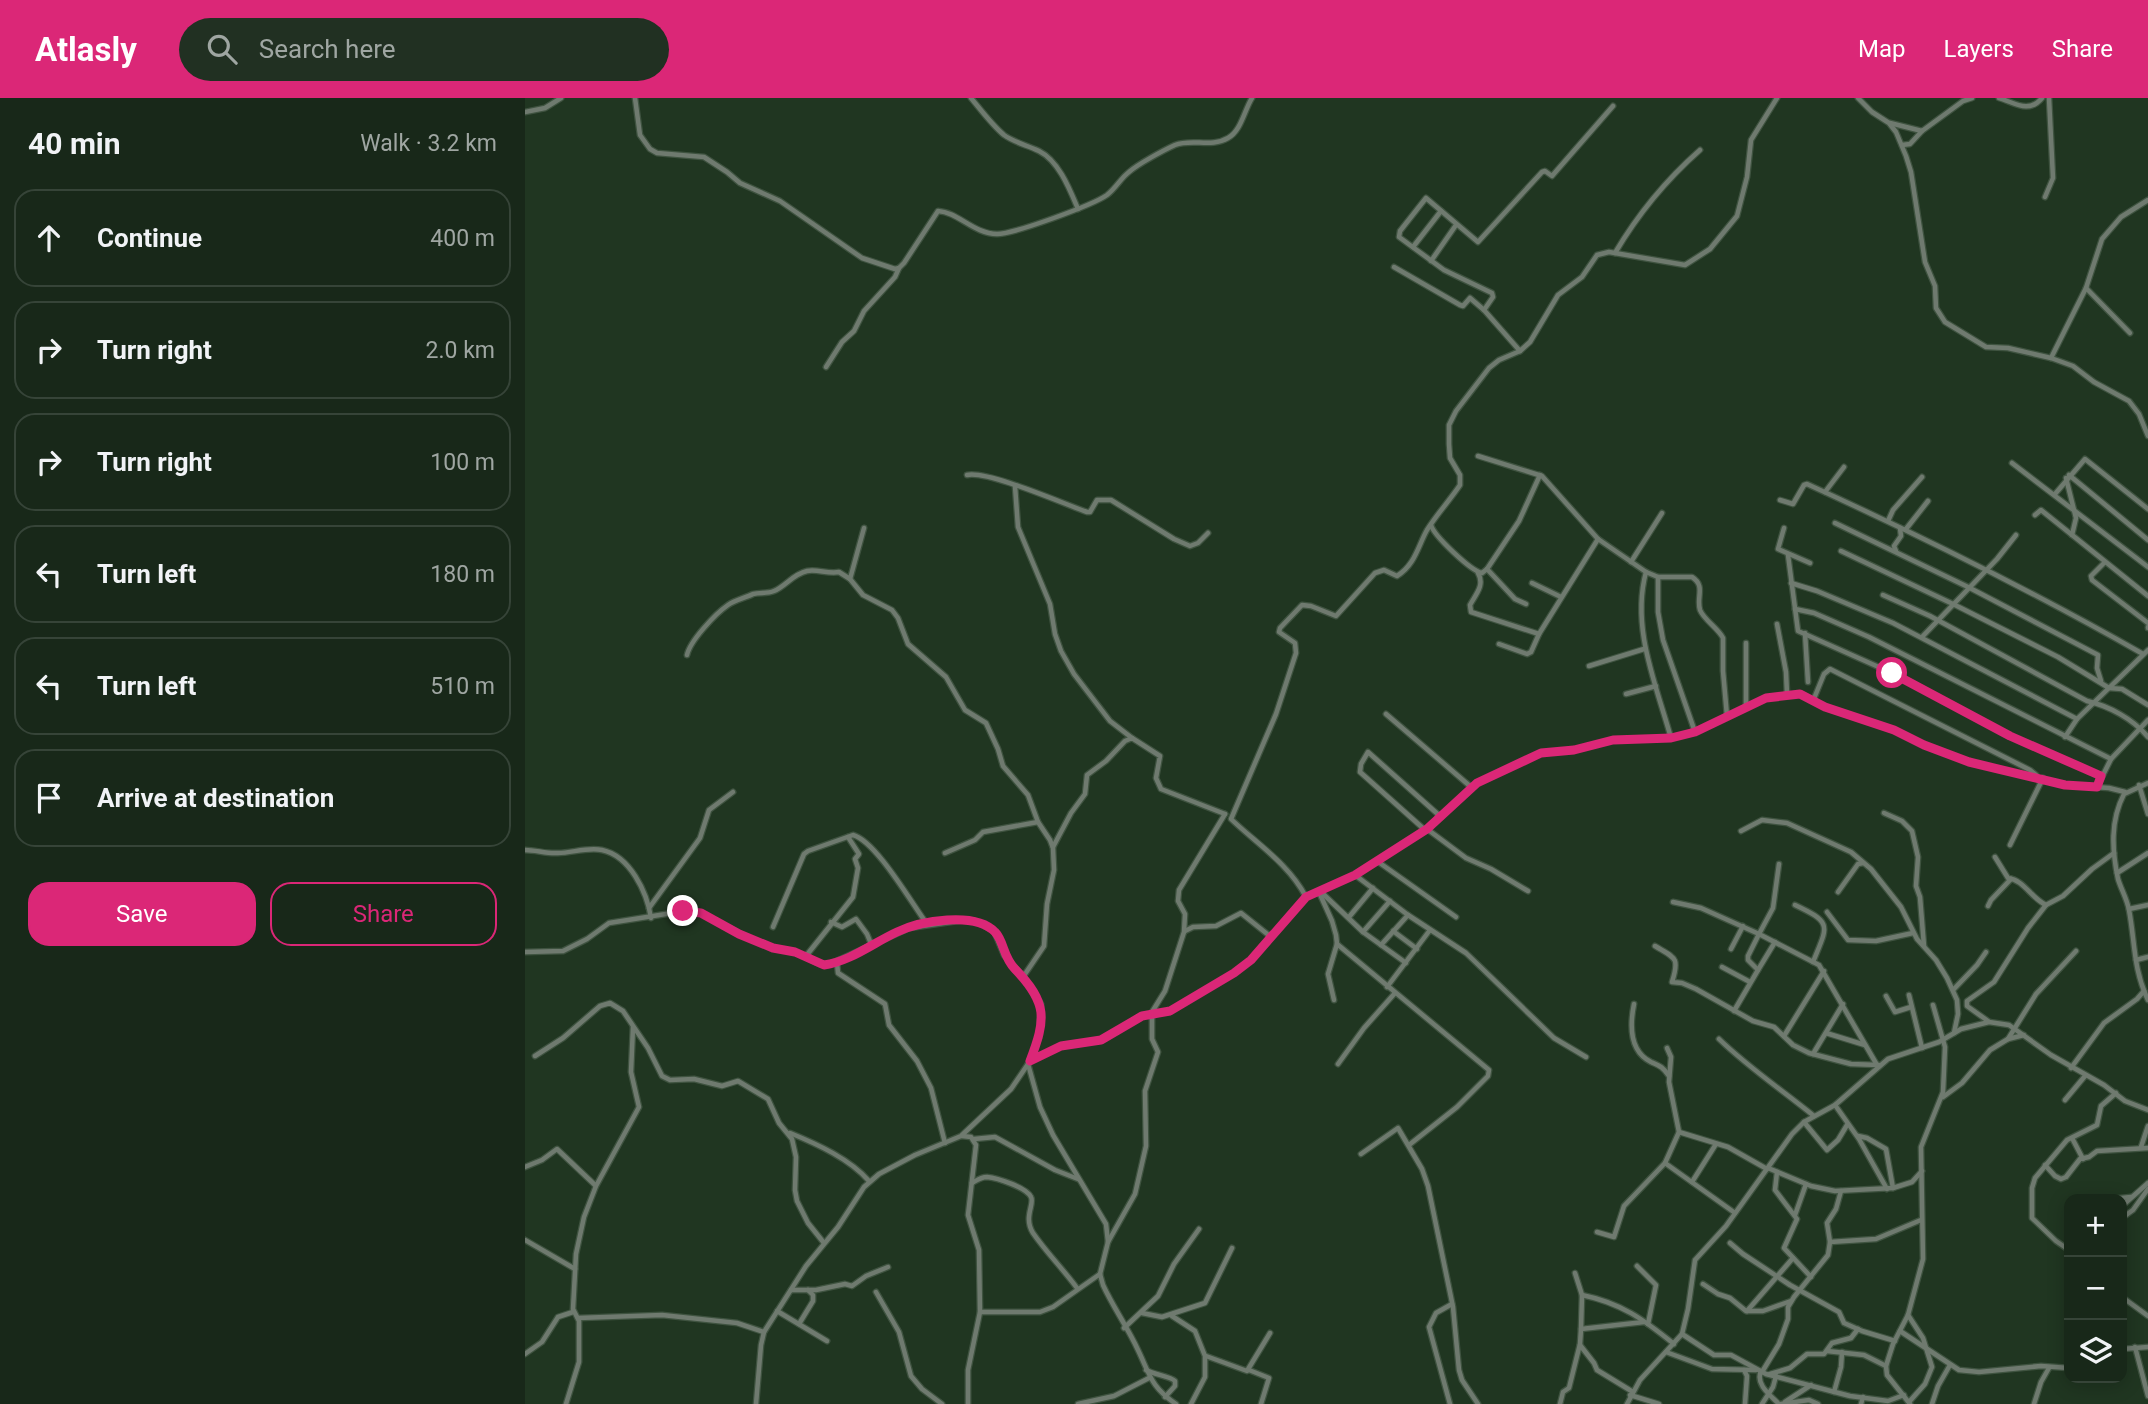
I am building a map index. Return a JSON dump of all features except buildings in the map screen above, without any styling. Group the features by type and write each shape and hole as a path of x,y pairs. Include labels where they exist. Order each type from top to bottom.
{"street":[{"path":"525,112 545,108 561,98"},
{"path":"635,98 639,135 650,149 657,153 704,157 752,190 780,201 862,258 899,268"},
{"path":"971,98 1003,133 1039,151 1052,162 1072,194 1077,209"},
{"path":"826,367 842,342 854,331 864,311 895,277 938,211 944,211 970,226 997,234 1077,209 1108,194 1131,170 1176,145 1216,143 1229,138 1237,130 1252,98"},
{"path":"1231,819 1276,714 1296,653 1294,643 1279,632 1280,628 1302,605 1336,616 1374,573 1384,570 1395,575 1401,574 1416,555 1431,524 1460,485 1460,475 1450,458 1448,431 1451,419 1489,368 1499,360 1520,351 1535,336 1558,295 1582,277 1597,255 1615,253 1685,265 1710,249 1737,215 1747,177 1751,141 1777,98"},
{"path":"1858,98 1889,123 1922,131"},
{"path":"1902,145 1910,144 1922,131 1963,99 1972,98"},
{"path":"1999,98 2029,107 2042,98"},
{"path":"2045,197 2053,178 2049,98"},
{"path":"1484,310 1492,299 1492,293 1451,274 1398,234 1424,199 1479,241 1542,172 1545,171 1550,176 1554,174 1613,106"},
{"path":"1889,123 1902,145 1911,172 1925,262 1933,280 1934,301 1940,315 1954,329 1986,347 2008,348 2073,366 2094,382 2129,401 2139,414 2148,436"},
{"path":"1615,253 1641,212 1669,179 1700,150"},
{"path":"2051,358 2086,288 2102,239 2121,217 2148,200"},
{"path":"1413,247 1441,211"},
{"path":"1431,261 1457,225"},
{"path":"1394,267 1460,305 1463,306 1470,298 1520,351"},
{"path":"2086,288 2130,333"},
{"path":"1478,456 1540,475 1598,539 1646,572 1658,577 1692,577 1699,583 1702,612 1723,638 1727,717"},
{"path":"2055,494 2085,459 2148,509"},
{"path":"2012,463 2148,567"},
{"path":"1825,492 1844,467"},
{"path":"967,475 977,473 1089,513 1097,500 1111,500 1190,546 1198,543 1208,533"},
{"path":"1478,573 1487,569 1519,521 1540,475"},
{"path":"1889,522 1889,515 1921,477"},
{"path":"2067,477 2077,482 2148,540"},
{"path":"2067,477 2076,521 2072,536"},
{"path":"2071,493 2077,482"},
{"path":"1780,500 1793,504 1805,484 1825,492 1903,528 2145,652 2093,702 2065,737"},
{"path":"1015,486 1018,527 1050,604 1055,635 1061,651 1074,674 1110,721 1160,756 1156,778 1161,789 1225,814 1259,842 1295,880 1306,897"},
{"path":"1896,552 1894,546 1903,528 1928,501"},
{"path":"2035,515 2041,510 2148,596"},
{"path":"1631,562 1662,513"},
{"path":"1835,523 1968,587 2098,655 2097,668 2101,682"},
{"path":"1431,524 1434,533 1478,573 1481,579 1481,587 1469,605 1471,612 1539,634"},
{"path":"850,579 864,528"},
{"path":"1784,528 1779,551 1811,563"},
{"path":"1921,637 2016,535"},
{"path":"1499,644 1529,653 1598,539"},
{"path":"1841,551 1953,604 2058,657 2109,688 2122,689 2148,705"},
{"path":"1788,555 1797,629 1901,677 2010,736 2101,776"},
{"path":"2105,562 2091,576 2092,580 2148,626"},
{"path":"1487,569 1515,599 1526,604"},
{"path":"687,655 697,637 727,605 760,592 772,592 808,571 826,574 839,572 850,579 863,595 892,610 908,644 946,677 959,704 986,723 1003,766 1028,795 1038,822 1053,848 1054,870 1047,904 1044,946 1023,977"},
{"path":"1646,572 1642,596 1644,649 1671,738"},
{"path":"1658,577 1658,612 1663,640 1695,732"},
{"path":"1532,583 1561,597"},
{"path":"1791,583 1846,602 1921,637 2077,719"},
{"path":"1883,595 1936,620 2087,701 2129,719 2148,737"},
{"path":"1795,609 1814,613 1869,637 2111,759"},
{"path":"1777,624 1786,672 1787,694"},
{"path":"1805,633 1808,681"},
{"path":"1746,643 1746,706"},
{"path":"1588,666 1644,649"},
{"path":"1813,701 1824,674 1830,669 2030,770 2036,776"},
{"path":"1626,694 1656,686"},
{"path":"1029,1063 1061,1046 1101,1040 1142,1016 1170,1011 1234,973 1251,960 1306,897 1355,875 1426,829 1471,787 1541,753 1574,750 1613,740 1671,738 1695,732 1766,698 1800,694 1894,730 1957,758 2005,772 2036,776 2065,785 2125,792 2148,783"},
{"path":"1386,714 1471,787"},
{"path":"2097,787 2111,759 2148,720"},
{"path":"1053,848 1071,813 1085,794 1087,775 1125,741 1132,738"},
{"path":"1441,817 1368,752 1360,772 1426,829 1465,858 1492,869 1528,891"},
{"path":"2010,845 2043,778"},
{"path":"2139,785 2148,814"},
{"path":"649,908 700,838 709,810 733,792"},
{"path":"2125,792 2117,810 2113,830 2114,853 2117,873 2129,909 2136,960 2148,1000"},
{"path":"1884,813 1902,821 1912,831 1918,857 1916,886 1920,897 1924,946"},
{"path":"1176,1404 1165,1397 1149,1378 1100,1274 1108,1242 1135,1194 1146,1146 1145,1091 1158,1052 1152,1040 1153,1009 1165,991 1184,932 1185,914 1178,901 1179,890 1225,814"},
{"path":"1741,831 1762,820 1787,823 1851,852 1871,869 1896,900 1913,933 1942,968 1953,990 1958,1014 1954,1033"},
{"path":"945,853 975,840 983,832 1038,822"},
{"path":"773,927 804,854 848,837 859,836 869,844 926,924"},
{"path":"806,956 853,897 858,873 855,859 859,854 848,837"},
{"path":"525,850 555,853 592,849 608,852 630,869 649,908 651,918"},
{"path":"1989,1022 1966,1003 1992,985 2046,905 2063,896 2114,853"},
{"path":"2117,873 2148,853"},
{"path":"1995,857 1999,867 2011,879 2018,880 2046,905"},
{"path":"1377,861 1456,918"},
{"path":"1758,970 1748,960 1748,956 1773,908 1779,863"},
{"path":"1837,892 1857,864 1863,863"},
{"path":"1355,875 1408,915 1466,953 1554,1038 1586,1057"},
{"path":"1988,906 2011,879"},
{"path":"1349,917 1373,888"},
{"path":"1320,892 1363,932 1406,963"},
{"path":"1320,892 1332,921 1337,944 1328,974 1334,1000"},
{"path":"1363,932 1390,901"},
{"path":"1673,902 1701,908 1813,962 1824,971 1878,1065"},
{"path":"1795,905 1817,915 1824,925 1824,939 1813,962"},
{"path":"2129,909 2148,905"},
{"path":"525,952 563,951 610,923 696,911 748,938 773,948 806,956 824,965 872,946 898,932 926,924 975,920 994,931 1004,955 1041,1004 1039,1038 1029,1063 1011,1089 961,1136"},
{"path":"1827,912 1848,940 1876,941 1913,933"},
{"path":"1184,932 1193,927 1216,926 1241,913 1271,937"},
{"path":"1381,944 1408,915"},
{"path":"831,922 842,928 856,919 872,946"},
{"path":"1731,949 1743,926"},
{"path":"1387,987 1430,930"},
{"path":"1393,931 1417,948"},
{"path":"1734,1011 1775,942"},
{"path":"1337,944 1489,1070 1487,1076 1457,1107 1409,1145"},
{"path":"1655,946 1677,962 1672,982 1696,989 1753,1021 1774,1027 1796,1046 1813,1054 1851,1064 1878,1065"},
{"path":"2008,1039 2044,983 2076,951"},
{"path":"1953,990 1986,952"},
{"path":"2136,960 2148,957"},
{"path":"836,962 838,973 885,1004 889,1026 917,1061 931,1088 945,1143"},
{"path":"1722,967 1750,982"},
{"path":"1784,1036 1824,971"},
{"path":"2071,1068 2104,1023 2144,991"},
{"path":"1338,1064 1364,1028 1395,993"},
{"path":"1909,995 1922,1048"},
{"path":"1886,996 1895,1012 1911,1007"},
{"path":"535,1056 563,1038 600,1006 610,1003 617,1006 633,1026 662,1076 670,1080 694,1079 722,1086 734,1081 744,1083 768,1099 779,1123 789,1133 844,1160 869,1181"},
{"path":"1634,1004 1631,1034 1636,1045 1647,1059 1661,1066 1669,1076"},
{"path":"1813,1054 1843,1004"},
{"path":"1908,1315 1923,1338 1931,1365 1931,1372 1925,1384 1910,1403 1887,1375 1886,1366 1908,1315 1923,1259 1922,1141 1943,1098 1944,1040 1933,1004"},
{"path":"1627,1404 1640,1380 1682,1334 1695,1260 1735,1213 1792,1134 1804,1122 1835,1105 1878,1065 1944,1040 1970,1026 1989,1022 2006,1024 2071,1068 2131,1104 2148,1110"},
{"path":"566,1404 579,1362 578,1318 573,1312 575,1269 584,1217 596,1186 639,1107 631,1072 633,1026"},
{"path":"1826,1033 1865,1045"},
{"path":"1943,1098 1962,1083 1990,1050 2008,1039 2024,1035"},
{"path":"1719,1040 1758,1074 1814,1116"},
{"path":"1597,1232 1614,1237 1624,1206 1665,1163 1679,1132 1677,1114 1670,1094 1669,1076 1672,1064 1667,1048"},
{"path":"1029,1063 1045,1120 1103,1216 1108,1242"},
{"path":"2066,1100 2085,1076"},
{"path":"2064,1247 2031,1216 2033,1183 2045,1165 2072,1138 2097,1125 2101,1106 2116,1093"},
{"path":"1835,1105 1890,1188"},
{"path":"1804,1122 1827,1150 1847,1125"},
{"path":"2141,1147 2148,1126"},
{"path":"1361,1154 1398,1128 1426,1178 1452,1304 1462,1380 1478,1404"},
{"path":"1679,1132 1739,1152 1767,1168 1824,1191 1890,1188 1912,1182 1922,1170"},
{"path":"789,1133 794,1145 797,1201 808,1223 824,1243"},
{"path":"756,1404 764,1332 790,1290 869,1181 915,1155 968,1135 974,1139 995,1138 1055,1170 1079,1179"},
{"path":"1857,1136 1867,1138 1886,1149 1890,1188"},
{"path":"2072,1138 2083,1159"},
{"path":"968,1404 968,1370 980,1312 979,1250 968,1215 976,1145 974,1139"},
{"path":"1692,1182 1716,1144"},
{"path":"2045,1165 2061,1179 2066,1178 2077,1162 2098,1150 2148,1148"},
{"path":"525,1167 542,1160 557,1149 596,1186"},
{"path":"1665,1163 1735,1213"},
{"path":"1777,1172 1775,1190 1795,1216"},
{"path":"972,1183 989,1177 1011,1183 1030,1196 1029,1226 1077,1288"},
{"path":"2127,1202 2148,1183"},
{"path":"1806,1184 1795,1216 1796,1224 1784,1248 1811,1277"},
{"path":"2127,1214 2148,1189"},
{"path":"1780,1404 1759,1384 1758,1376 1779,1344 1789,1319 1788,1307 1791,1301 1828,1256 1830,1241 1827,1223 1836,1209 1841,1191"},
{"path":"2127,1197 2134,1196"},
{"path":"1830,1241 1876,1239 1921,1220"},
{"path":"1124,1328 1158,1296 1174,1264 1199,1229"},
{"path":"525,1240 575,1269"},
{"path":"1730,1243 1799,1291 1836,1309 1843,1322 1895,1341"},
{"path":"1142,1313 1154,1317 1172,1315 1205,1303 1232,1248"},
{"path":"1746,1311 1793,1258"},
{"path":"1637,1266 1655,1285 1646,1322"},
{"path":"790,1290 845,1284 852,1286 866,1276 887,1268"},
{"path":"1560,1404 1563,1392 1569,1388 1580,1344 1582,1295 1575,1273"},
{"path":"980,1312 1040,1312 1053,1307 1100,1274"},
{"path":"1703,1284 1730,1298 1746,1311 1763,1311 1791,1301"},
{"path":"799,1324 813,1301 813,1295 808,1290"},
{"path":"876,1292 899,1332 911,1376 922,1389 942,1404"},
{"path":"1582,1295 1613,1303 1646,1322 1674,1344"},
{"path":"2127,1301 2148,1316"},
{"path":"1450,1404 1429,1327 1436,1313 1452,1304"},
{"path":"777,1311 827,1342"},
{"path":"525,1354 542,1342 558,1317 573,1312"},
{"path":"578,1318 662,1315 737,1323 764,1332"},
{"path":"1172,1315 1195,1331 1205,1356 1205,1377 1191,1404"},
{"path":"1581,1329 1646,1322"},
{"path":"1769,1375 1790,1368 1807,1354 1823,1355 1832,1343 1851,1338 1858,1329"},
{"path":"1900,1331 1959,1370 1979,1373 2000,1369 2064,1367"},
{"path":"1249,1370 1270,1333"},
{"path":"1682,1334 1714,1355 1731,1355 1769,1375 1834,1392 1889,1402 1904,1395"},
{"path":"1580,1344 1597,1370 1631,1394 1659,1404"},
{"path":"2135,1347 2148,1396"},
{"path":"2127,1348 2148,1347"},
{"path":"1827,1351 1866,1356 1886,1366"},
{"path":"1666,1352 1704,1367 1761,1371"},
{"path":"1834,1392 1842,1352"},
{"path":"1205,1356 1269,1378 1261,1404"},
{"path":"1932,1404 1938,1386 1950,1366"},
{"path":"2035,1404 2041,1382 2049,1367"},
{"path":"1146,1370 1175,1381 1175,1386 1165,1397"},
{"path":"1743,1370 1747,1376 1745,1404"},
{"path":"1762,1404 1770,1393 1776,1376"},
{"path":"1078,1404 1114,1396 1149,1378"},
{"path":"1780,1404 1794,1398 1811,1385"},
{"path":"1861,1404 1863,1397"},
{"path":"1780,1404 1809,1400 1818,1404"}],"route":[{"path":"683,911 701,913 739,934 773,948 801,954 824,965 845,959 909,928 952,920 975,920 999,937 1004,955 1041,1004 1039,1038 1030,1061 1061,1046 1093,1042 1111,1036 1142,1016 1160,1015 1170,1011 1234,973 1251,960 1306,897 1355,875 1427,829 1477,783 1541,753 1574,750 1613,740 1671,738 1695,732 1766,698 1800,694 1825,707 1894,730 1969,762 2065,785 2097,787 2101,776 2010,736 1892,673"}]}
